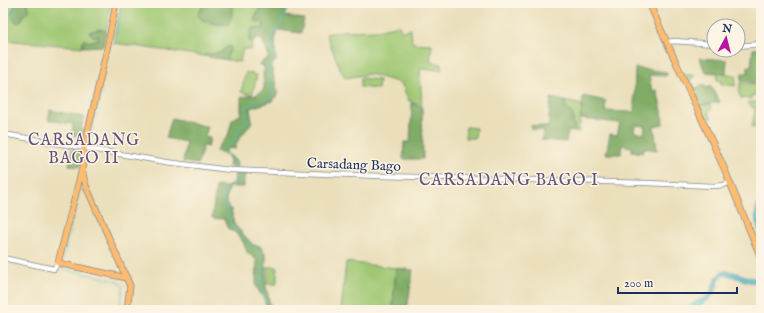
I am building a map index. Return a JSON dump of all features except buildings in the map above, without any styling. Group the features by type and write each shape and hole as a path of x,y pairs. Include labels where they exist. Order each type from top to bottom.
{"main road":[{"path":"116,3 84,148 82,170 58,263 127,278"},
{"path":"649,3 730,182 761,258"},
{"path":"82,170 86,186 130,286 127,310"},
{"path":"78,186 82,184 86,186"}],"street":[{"path":"667,42 675,41 706,43"},
{"path":"746,45 761,44"},
{"name":"Carsadang Bago","path":"3,134 166,162 230,170 714,186 724,185 730,182"},
{"path":"3,258 54,269 58,263"}],"green space":[{"path":"4,3 16,3 11,15 17,23 23,19 23,15 29,7 26,3 111,3 106,31 99,29 96,30 93,36 98,36 99,39 88,42 84,39 82,47 3,40 3,34 7,32 7,23 3,27 3,9 5,9"},
{"path":"16,3 26,3 29,7 29,11 23,15 20,22 17,23 11,14"},
{"path":"121,3 205,3 201,20 216,24 228,25 232,13 232,4 230,3 251,3 253,6 260,9 255,17 257,22 264,24 263,29 255,28 251,30 249,40 253,42 251,50 243,49 240,62 227,60 230,46 219,53 207,54 203,56 113,43"},
{"path":"205,3 232,4 232,14 228,25 207,22 200,18 198,14"},
{"path":"251,3 289,3 285,16 304,19 301,33 278,30 275,41 276,61 271,66 278,93 273,101 250,108 252,122 237,142 235,149 227,148 226,152 235,160 237,164 237,167 229,167 230,160 227,155 216,151 217,148 228,136 232,120 241,114 241,97 256,95 264,89 263,72 265,71 263,65 259,65 269,57 262,39 255,39 253,42 249,41 252,28 263,29 264,25 261,22 254,20 260,9 253,6"},
{"path":"399,25 401,31 411,29 412,43 432,44 430,62 442,64 441,70 420,69 422,108 419,105 412,103 412,101 409,101 401,83 369,74 346,78 341,71 326,34 342,31 376,30"},
{"path":"99,29 106,31 103,46 82,47 84,39 88,42 99,39 98,36 93,36 89,32"},
{"path":"230,46 230,52 228,53 227,60 203,56 206,54 217,54 226,47"},
{"path":"761,48 761,83 741,81 742,73 748,73 748,66 751,66 753,49"},
{"path":"700,58 727,60 726,74 705,72"},
{"path":"635,68 667,72 667,75 665,76 649,75 652,91 657,90 662,111 663,124 654,126 657,150 644,148 643,153 632,151 632,147 622,145 621,154 606,154 610,134 617,135 620,123 581,119 583,96 606,101 605,111 634,112","holes":["635,125 645,126 644,134 634,132"]},
{"path":"246,72 257,75 252,95 241,92"},
{"path":"718,73 736,75 735,86 721,84 721,81 717,80"},
{"path":"685,75 694,75 695,77 691,78 693,87 690,87"},
{"path":"361,78 379,80 378,89 360,87"},
{"path":"740,83 756,84 755,96 751,96 751,99 741,98 739,94"},
{"path":"704,85 706,88 711,86 720,102 699,106 692,89"},
{"path":"551,98 565,101 566,107 573,115 573,122 576,132 568,131 566,142 542,140 543,131 531,129 531,125 548,127"},
{"path":"565,101 582,105 579,132 576,132 573,122 573,115 566,107"},
{"path":"749,102 761,102 761,129 752,127 755,109 748,104"},
{"path":"412,103 419,105 422,108 423,159 403,159 404,142 410,142"},
{"path":"710,104 712,109 708,111 711,118 706,120 699,106"},
{"path":"50,110 84,117 81,129 86,131 85,138 72,135 73,124 48,120"},
{"path":"172,118 208,127 205,136 210,138 208,147 203,146 198,164 183,162 186,142 166,138"},
{"path":"466,127 476,128 475,138 465,138"},
{"path":"72,149 82,150 79,167 69,165"},
{"path":"244,172 244,187 229,187 226,199 229,209 231,209 234,224 253,245 260,246 266,256 265,281 271,310 266,310 265,301 256,286 257,260 247,252 243,242 235,232 229,230 224,219 212,218 216,186 226,187 234,183 235,173"},
{"path":"346,262 396,268 393,304 395,310 341,310"},
{"path":"267,267 277,267 277,284 267,284"},
{"path":"396,268 413,270 407,310 395,310 393,304"}],"water":[{"path":"761,199 761,234 757,226 755,216 758,203"},
{"path":"725,271 734,272 752,278 761,277 761,282 756,283 732,276 722,275 713,295 706,302 695,308 693,304 702,300 710,293 718,275"}],"waterway":[{"path":"3,27 14,14 17,3"},
{"path":"115,43 122,3"},
{"path":"236,168 231,157 225,152 227,146 235,140 240,126 248,121 246,111 247,106 266,100 273,93 268,64 273,60 274,35 287,11 289,3"},
{"path":"97,111 102,91"},
{"path":"94,123 97,114"},
{"path":"89,146 94,124"},
{"path":"237,172 237,182 226,190 224,200 232,227 259,253 263,261 263,272 260,287 269,310"},
{"path":"63,259 80,187"},
{"path":"63,269 118,281 123,286 120,310"},
{"path":"688,310 701,302"}],"district":[{"name":"CARSADANG BAGO II","path":"84,148"},
{"name":"CARSADANG BAGO I","path":"509,179"}]}
